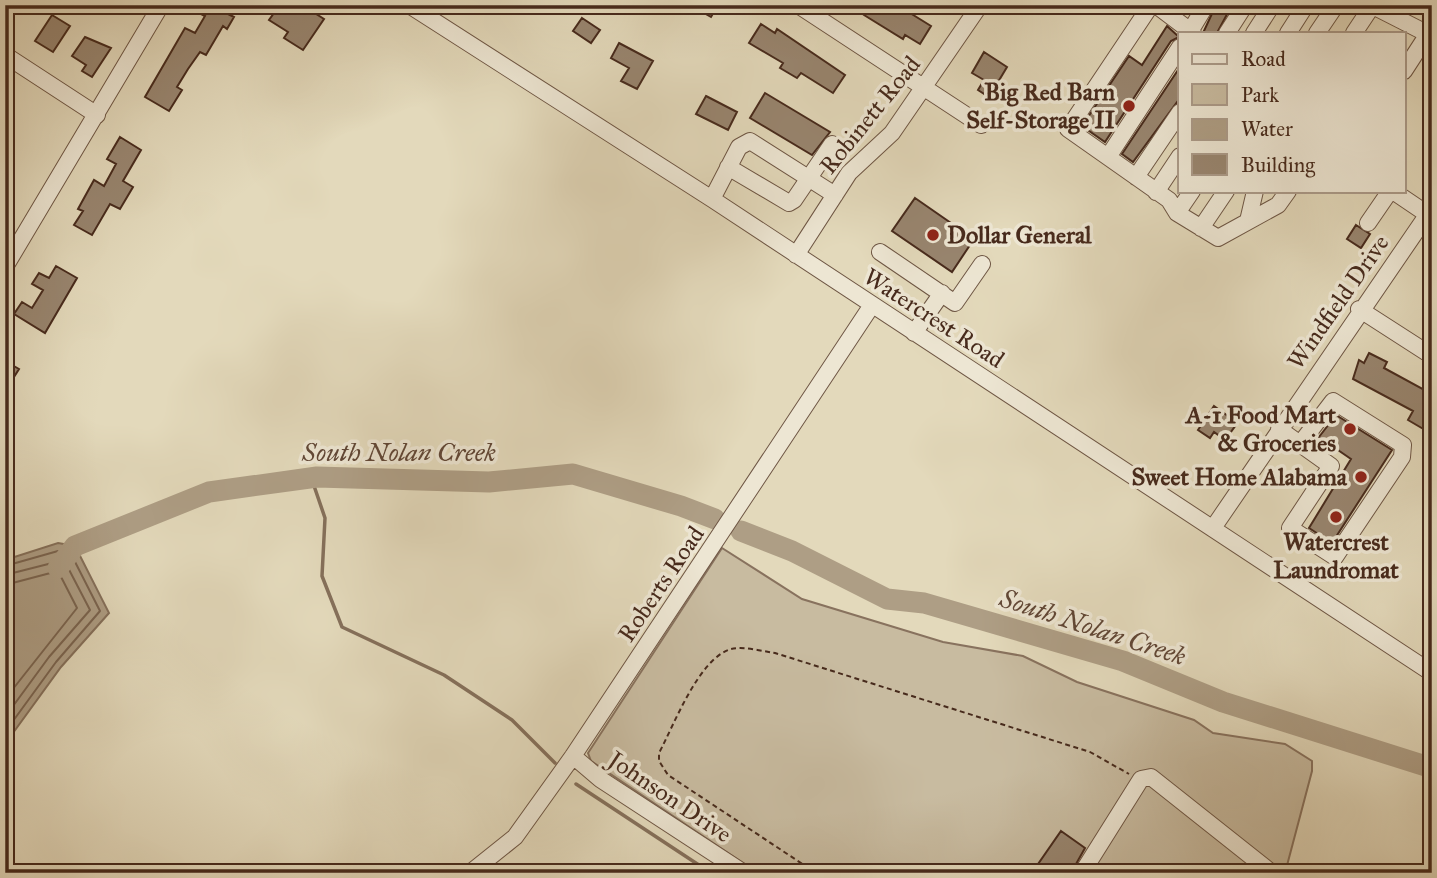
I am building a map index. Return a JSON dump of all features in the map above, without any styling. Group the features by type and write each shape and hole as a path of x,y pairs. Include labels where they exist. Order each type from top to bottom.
{"street":[{"path":"8,257 97,115 161,5"},
{"name":"Watercrest Road","path":"409,5 712,199 1432,673"},
{"path":"798,5 981,125"},
{"name":"Robinett Road","path":"796,255 849,173 892,133 980,5"},
{"path":"1206,5 1191,32 1154,5 1068,129 1169,200 1177,213 1218,238 1278,205 1288,192"},
{"path":"1228,32 1245,5"},
{"path":"1255,32 1272,5"},
{"path":"1289,32 1306,5"},
{"path":"1318,32 1336,5"},
{"path":"1355,32 1372,6 1399,27 1428,34 1406,68"},
{"path":"1108,157 1178,50"},
{"path":"5,55 97,115"},
{"path":"1136,177 1178,115"},
{"path":"712,199 739,146 750,141 835,195"},
{"path":"728,167 789,203 794,201 832,144"},
{"path":"1156,192 1178,159"},
{"path":"1177,213 1191,192"},
{"path":"1201,228 1225,192"},
{"path":"1248,222 1255,192"},
{"path":"1368,223 1390,192"},
{"path":"1393,192 1429,211"},
{"name":"Windfield Drive","path":"1213,528 1359,309 1429,211"},
{"path":"880,252 956,303 982,264"},
{"path":"914,333 942,293"},
{"name":"Roberts Road","path":"470,873 515,837 573,756 872,305"},
{"path":"1359,309 1432,356"},
{"path":"1279,429 1300,444 1331,466 1290,528 1335,557 1402,457 1403,445 1333,401 1300,444"},
{"name":"Johnson Drive","path":"573,756 600,779 744,873"},
{"path":"1082,873 1139,782 1151,777 1272,873"}],"path":[{"path":"816,873 668,775 659,761 659,753 700,676 717,656 731,649 775,653 1090,752 1139,782"}],"green space":[{"path":"722,548 802,599 943,642 1023,656 1077,682 1194,720 1213,733 1285,744 1312,761 1312,771 1285,873 758,873 591,761 588,753"}],"water":[{"path":"58,543 75,546 109,613 61,667 5,744 5,560"}],"building":[{"path":"201,5 230,5 226,13 234,17 227,29 223,26 206,55 200,52 188,69 177,87 182,90 169,111 145,97 185,28 195,33 205,16 197,12"},
{"path":"263,5 302,5 324,19 303,50 284,38 288,32 269,20 274,13"},
{"path":"690,5 718,5 711,17"},
{"path":"870,5 897,5 931,26 920,44 905,35 903,39 864,15"},
{"path":"1216,5 1232,5 1218,32 1203,32"},
{"path":"52,15 70,26 53,52 35,41"},
{"path":"582,18 600,30 591,43 573,31"},
{"path":"761,24 775,33 777,29 845,75 833,93 801,73 797,78 780,68 783,63 749,43"},
{"path":"1167,26 1178,38 1171,41 1105,142 1082,126 1129,56 1142,65"},
{"path":"85,37 111,48 92,77 82,71 86,65 72,56"},
{"path":"619,43 653,61 637,89 621,81 629,68 611,58"},
{"path":"984,52 1007,67 989,97 978,90 984,80 972,73"},
{"path":"1178,70 1178,101 1133,162 1122,154"},
{"path":"765,93 830,132 812,155 750,118"},
{"path":"706,96 737,112 728,130 696,114"},
{"path":"120,137 141,150 123,181 133,187 120,209 110,204 92,235 74,225 83,211 78,209 94,180 104,186 116,164 107,159"},
{"name":"Dollar General","path":"915,198 974,239 952,272 892,231"},
{"path":"1356,225 1370,234 1361,248 1347,239"},
{"path":"56,266 77,278 45,333 14,314 22,302 32,308 43,290 32,284 39,273 49,278"},
{"path":"1369,353 1387,362 1384,368 1432,394 1432,434 1408,420 1413,411 1353,379 1359,360 1364,363"},
{"path":"5,361 19,369 5,391"},
{"path":"1214,406 1228,416 1231,412 1241,418 1225,440 1214,432 1210,438 1198,430"},
{"path":"1336,415 1392,450 1332,543 1309,528 1351,459 1319,437"},
{"path":"1061,831 1085,848 1071,873 1045,873 1036,867"}],"waterway":[{"name":"South Nolan Creek","path":"58,568 75,546 209,492 317,477 489,482 573,474 681,506 715,519"},
{"path":"311,477 325,518 322,576 342,627 444,675 512,720 555,763"},
{"name":"South Nolan Creek","path":"741,531 792,551 887,599 924,603 1123,661 1223,702 1432,768"},
{"path":"576,784 711,873"}],"place":[{"name":"Big Red Barn Self-Storage II","path":"1129,106"},
{"name":"Dollar General","path":"933,235"},
{"name":"A-1 Food Mart & Groceries","path":"1350,429"},
{"name":"Sweet Home Alabama","path":"1361,477"},
{"name":"Watercrest Laundromat","path":"1336,517"}]}
